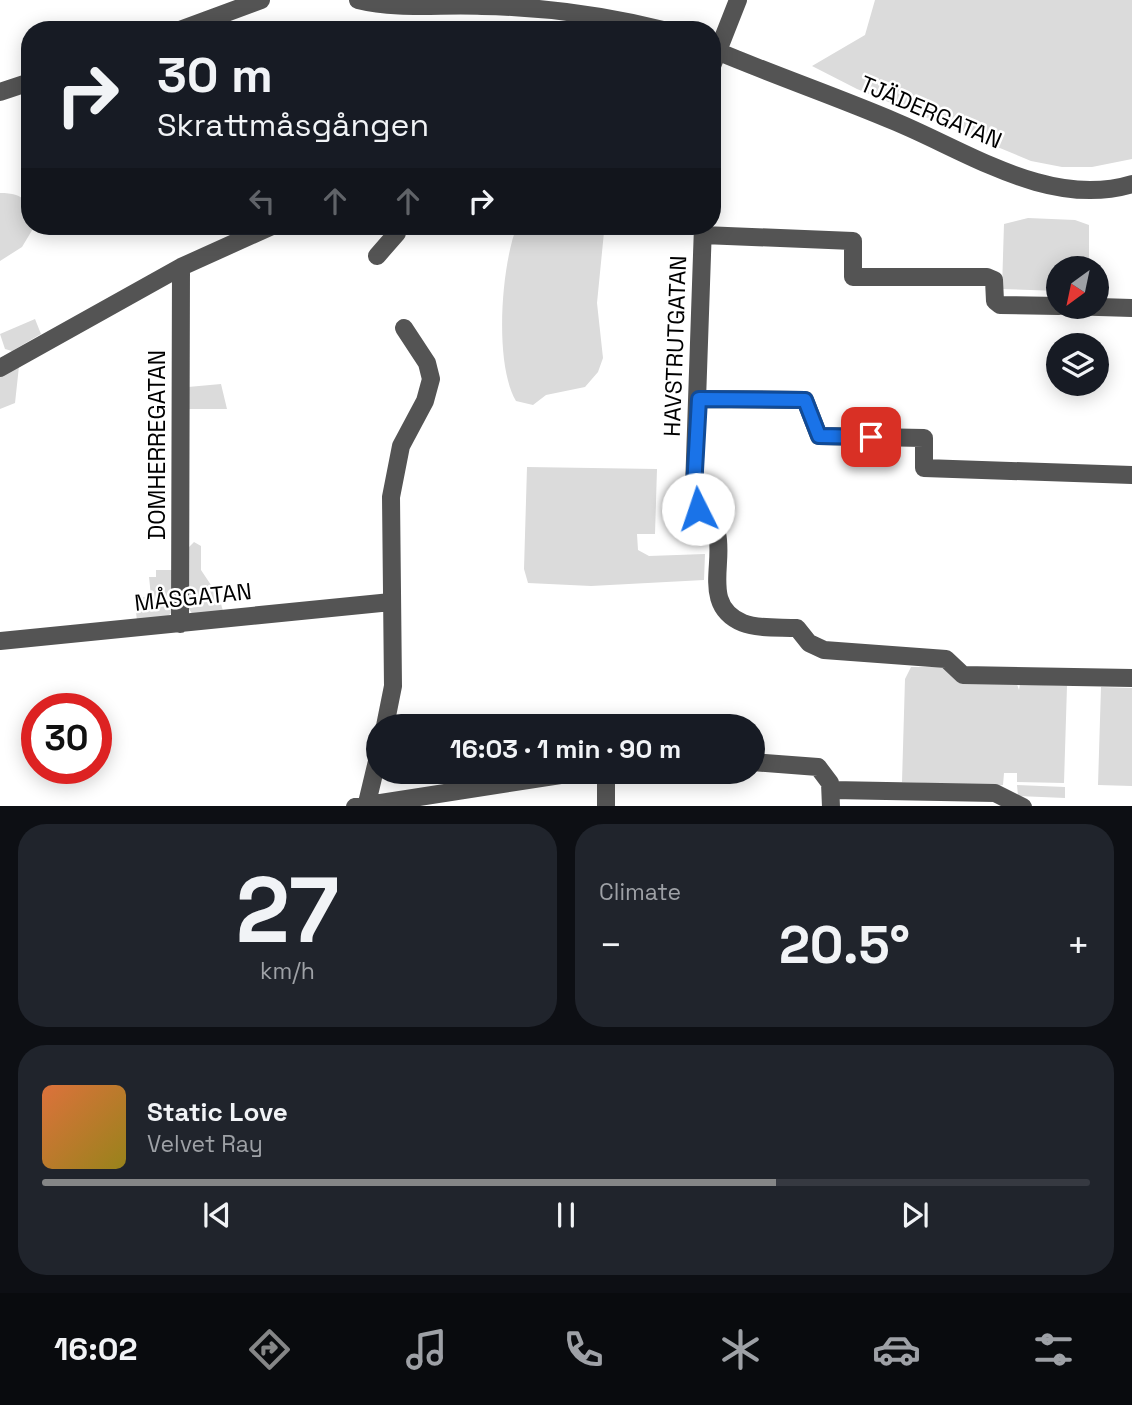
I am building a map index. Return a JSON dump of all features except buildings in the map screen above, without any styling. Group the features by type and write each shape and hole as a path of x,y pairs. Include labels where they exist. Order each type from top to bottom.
{"street":[{"path":"204,21 261,0"},
{"path":"359,0 404,5 548,8 626,21"},
{"name":"TJÄDERGATAN","path":"721,40 738,0"},
{"name":"TJÄDERGATAN","path":"721,59 895,122 1025,178 1074,190 1100,191 1132,184"},
{"path":"0,92 21,85"},
{"path":"721,232 853,241 853,277 987,277 994,280 995,301 1000,304 1046,306"},
{"path":"0,368 181,267 252,235"},
{"path":"377,256 395,235"},
{"name":"HAVSTRUTGATAN","path":"703,235 694,488 698,509 711,516 719,528 717,594 729,615 745,624 797,628 809,643 824,650 946,659 963,675 1132,678"},
{"name":"DOMHERREGATAN","path":"180,624 181,267"},
{"path":"1110,307 1132,308"},
{"path":"387,714 393,685 391,497 401,446 425,401 432,379 427,363 404,328"},
{"path":"699,399 805,400 819,436 924,438 924,468 1132,475"},
{"name":"MÅSGATAN","path":"0,641 391,601"},
{"path":"765,762 818,766 825,773 831,798 995,793 1021,806"},
{"path":"370,784 363,806 485,784"},
{"path":"606,784 606,806"}],"shaded area":[{"path":"875,0 1132,0 1132,159 1092,167 1062,167 1031,161 857,89 812,66 865,35"},
{"path":"0,193 8,193 21,198 21,235 29,235 22,247 0,261"},
{"path":"1028,218 1075,220 1089,225 1089,256 1046,256 1046,291 1002,289 1004,224"},
{"path":"514,235 604,235 597,303 603,358 598,372 585,387 546,395 533,405 516,401 505,364 502,315"},
{"path":"35,319 41,334 12,351 5,349 0,334"},
{"path":"19,366 15,403 0,409 0,376"},
{"path":"221,384 227,409 188,409 188,387"},
{"path":"527,467 657,469 655,534 637,534 638,550 649,556 705,554 704,580 591,586 528,583 524,569"},
{"path":"194,542 201,546 201,570 219,597 223,611 193,615 187,606 188,548"},
{"path":"156,570 172,570 173,611 166,618 137,621 135,603 140,602 139,598 151,596 149,577 156,577"},
{"path":"911,667 942,667 1017,684 1019,690 1020,684 1067,686 1064,783 1017,782 1017,773 1004,773 1003,785 996,786 902,782 905,679"},
{"path":"1101,687 1132,688 1132,786 1098,785"},
{"path":"1017,785 1065,787 1065,798 1018,796"}],"route":[{"path":"698,509 694,488 699,399 805,400 819,436 871,437"}]}
